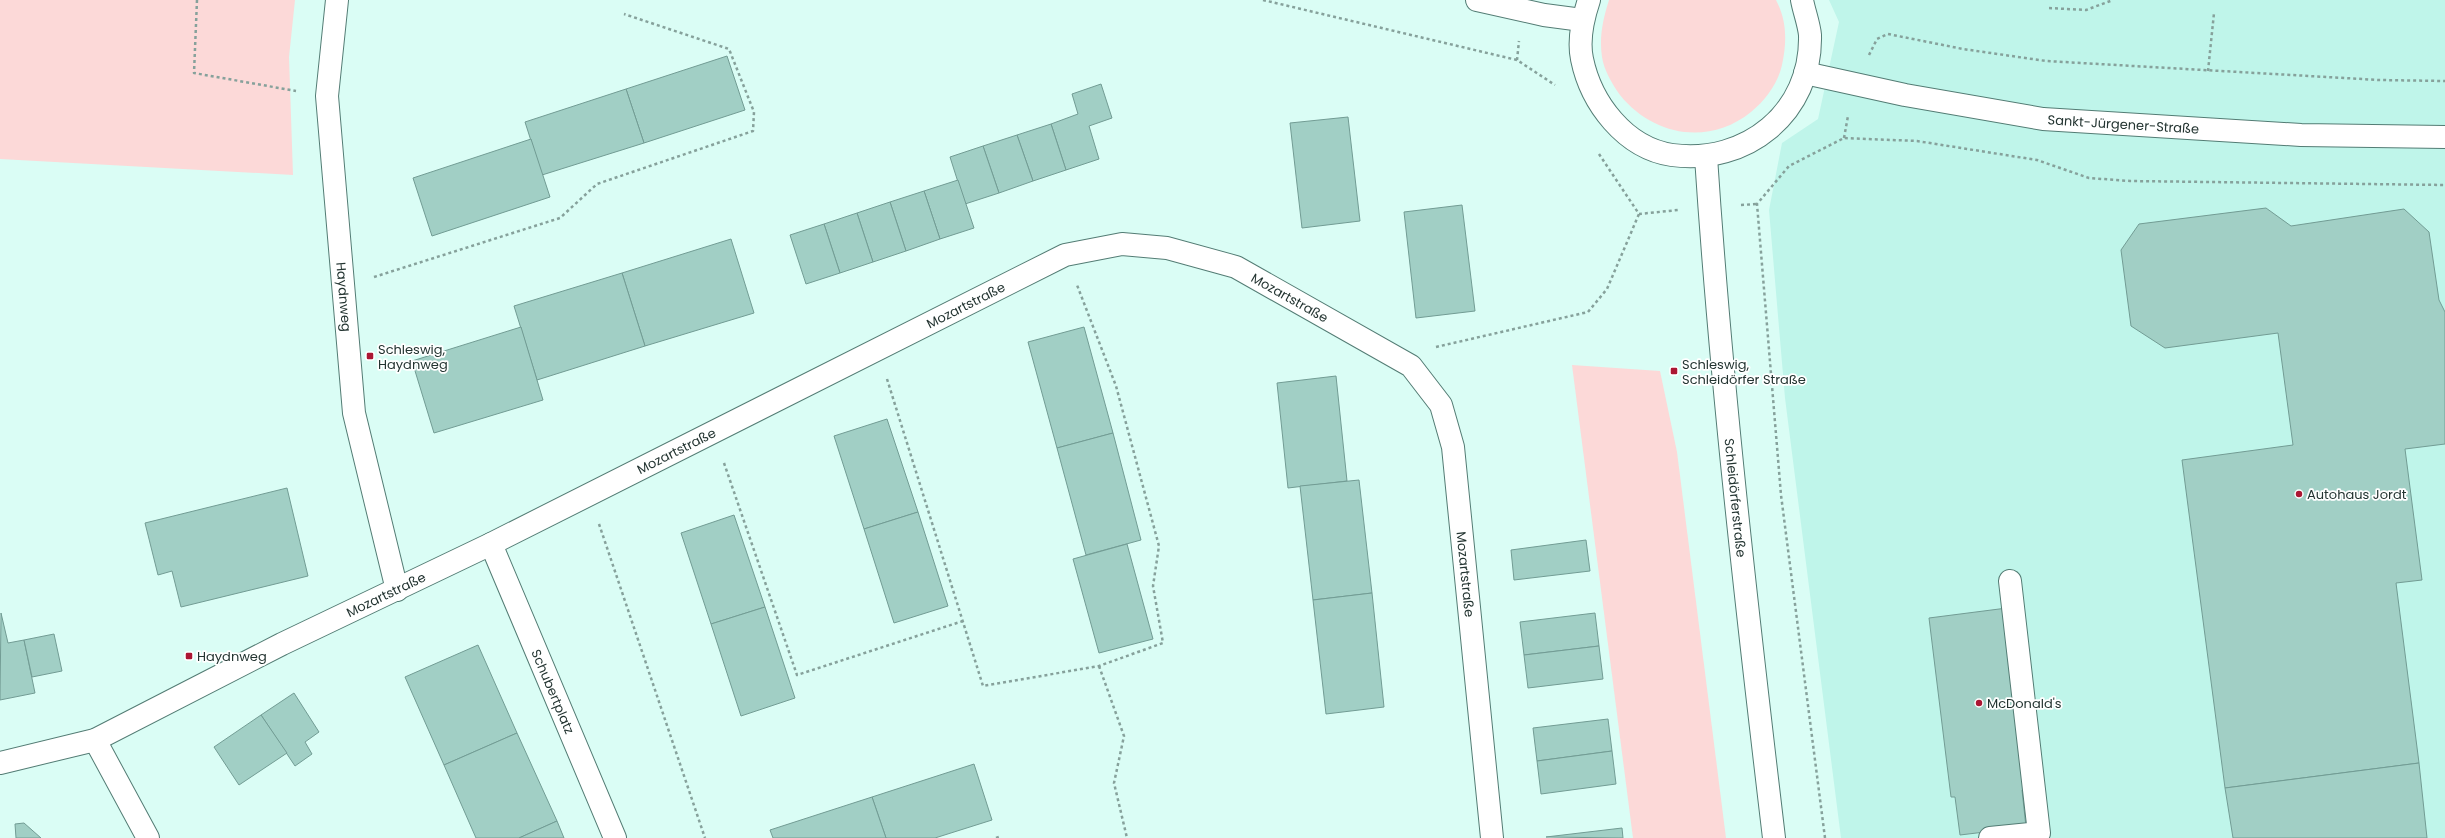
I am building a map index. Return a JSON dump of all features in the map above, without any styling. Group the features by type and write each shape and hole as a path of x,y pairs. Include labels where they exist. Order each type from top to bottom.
{"street":[{"name":"Haydnweg","path":"337,0 327,96 354,413 397,590"},
{"path":"1477,0 1544,15 1586,10 1581,58 1592,91 1611,120 1638,142 1671,154 1706,156 1739,148 1769,130 1792,104 1806,73 1810,35 1802,0"},
{"name":"Sankt-Jürgener-Straße","path":"1806,73 1905,95 2043,118 2081,122 2301,134 2445,137"},
{"name":"Schleidörferstraße","path":"1706,156 1719,348 1737,529 1774,838"},
{"name":"Mozartstraße","path":"0,764 94,740 282,644 491,544 1065,255 1122,244 1168,248 1236,267 1411,366 1441,405 1454,447 1492,838"},
{"name":"Schubertplatz","path":"491,544 615,838"},
{"path":"1990,838 2039,833 2010,581"},
{"path":"94,740 148,838"}],"path":[{"path":"197,0 194,73 327,96"},
{"path":"1263,0 1517,60 1558,86"},
{"path":"2049,8 2086,10 2113,0"},
{"path":"2208,71 2214,13"},
{"path":"343,286 560,218 597,184 753,131 754,112 729,49 624,14"},
{"path":"1844,138 1855,84 1877,39 1888,34 1963,49 2046,61 2379,80 2445,81"},
{"path":"1825,838 1782,495 1757,204 1789,166 1844,138 1917,141 2037,160 2089,178 2138,182 2445,185"},
{"path":"1595,147 1639,214"},
{"path":"1639,214 1757,204"},
{"path":"1411,366 1429,349 1588,312 1607,289 1639,214"},
{"path":"877,349 983,686 1099,666 1163,643 1154,586 1159,546 1116,386 1065,255"},
{"path":"713,432 797,675 963,621"},
{"path":"589,494 705,838"},
{"path":"1099,666 1124,736 1114,783 1127,838"}],"shaded area":[{"path":"0,0 295,0 289,57 293,175 0,159"},
{"path":"1609,0 1776,0 1780,8 1785,32 1785,48 1778,78 1771,91 1751,112 1735,123 1717,129 1700,132 1682,132 1648,120 1633,109 1620,95 1606,72 1602,57 1601,35"},
{"path":"1829,0 2445,0 2445,838 1841,838 1785,398 1769,210 1782,143 1818,119 1839,22"},
{"path":"1572,365 1660,371 1677,452 1726,838 1633,838"}],"building":[{"path":"727,56 745,110 644,143 626,89"},
{"path":"1101,84 1112,118 1089,126 1099,159 1066,170 1051,124 1078,114 1072,94"},
{"path":"626,89 644,143 542,175 525,122"},
{"path":"1348,117 1360,221 1302,228 1290,123"},
{"path":"1051,124 1066,170 1033,181 1017,135"},
{"path":"1017,135 1033,181 999,193 983,146"},
{"path":"531,139 550,197 432,236 413,178"},
{"path":"983,146 999,193 965,204 950,157"},
{"path":"958,180 974,228 940,239 924,191"},
{"path":"924,191 940,239 906,251 890,202"},
{"path":"890,202 906,251 873,262 857,213"},
{"path":"1462,205 1475,311 1416,318 1404,212"},
{"name":"Autohaus Jordt","path":"2266,208 2291,226 2404,209 2429,232 2439,300 2445,312 2445,444 2405,449 2422,580 2396,583 2419,763 2225,788 2182,460 2293,445 2278,333 2165,348 2131,326 2121,250 2139,224"},
{"path":"857,213 873,262 840,273 824,224"},
{"path":"824,224 840,273 806,284 790,235"},
{"path":"731,239 754,313 645,346 622,273"},
{"path":"622,273 645,346 537,380 514,306"},
{"path":"521,327 543,400 434,433 412,361"},
{"path":"1084,327 1113,433 1057,448 1028,342"},
{"path":"1336,376 1347,481 1288,488 1277,383"},
{"path":"887,419 918,512 864,529 834,436"},
{"path":"1113,433 1141,540 1086,555 1057,448"},
{"path":"1359,480 1372,593 1313,600 1300,486"},
{"path":"287,488 308,576 181,607 172,571 158,575 145,523"},
{"path":"918,512 948,606 894,623 864,529"},
{"path":"734,515 765,607 711,624 681,533"},
{"path":"1586,540 1590,571 1514,580 1511,550"},
{"path":"1127,544 1153,639 1099,653 1073,559"},
{"path":"1372,593 1384,707 1326,714 1313,600"},
{"path":"765,607 795,698 741,716 711,624"},
{"name":"McDonald's","path":"2007,608 2029,789 2022,790 2026,827 1960,835 1955,797 1951,797 1929,618"},
{"path":"1,613 8,643 24,640 35,693 0,700"},
{"path":"1595,613 1599,646 1524,655 1520,622"},
{"path":"54,634 62,671 32,677 24,640"},
{"path":"478,645 517,733 444,765 405,677"},
{"path":"1599,646 1603,679 1528,688 1524,655"},
{"path":"294,693 319,732 305,742 312,754 295,766 261,715"},
{"path":"261,715 287,753 239,785 214,747"},
{"path":"1608,719 1612,751 1537,761 1533,728"},
{"path":"517,733 557,821 519,838 476,838 444,765"},
{"path":"1612,751 1616,784 1541,794 1537,761"},
{"path":"2419,763 2427,838 2233,838 2225,788"},
{"path":"974,764 992,820 935,838 886,838 872,797"},
{"path":"872,797 886,838 773,838 770,830"},
{"path":"557,821 564,838 519,838"},
{"path":"24,823 41,838 16,838 15,824"},
{"path":"1622,828 1623,838 1546,837"}],"place":[{"name":"Schleswig, Haydnweg","path":"370,356"},
{"name":"Schleswig, Schleidörfer Straße","path":"1674,371"},
{"name":"Autohaus Jordt","path":"2299,494"},
{"name":"Haydnweg","path":"189,656"},
{"name":"McDonald's","path":"1979,703"}]}
